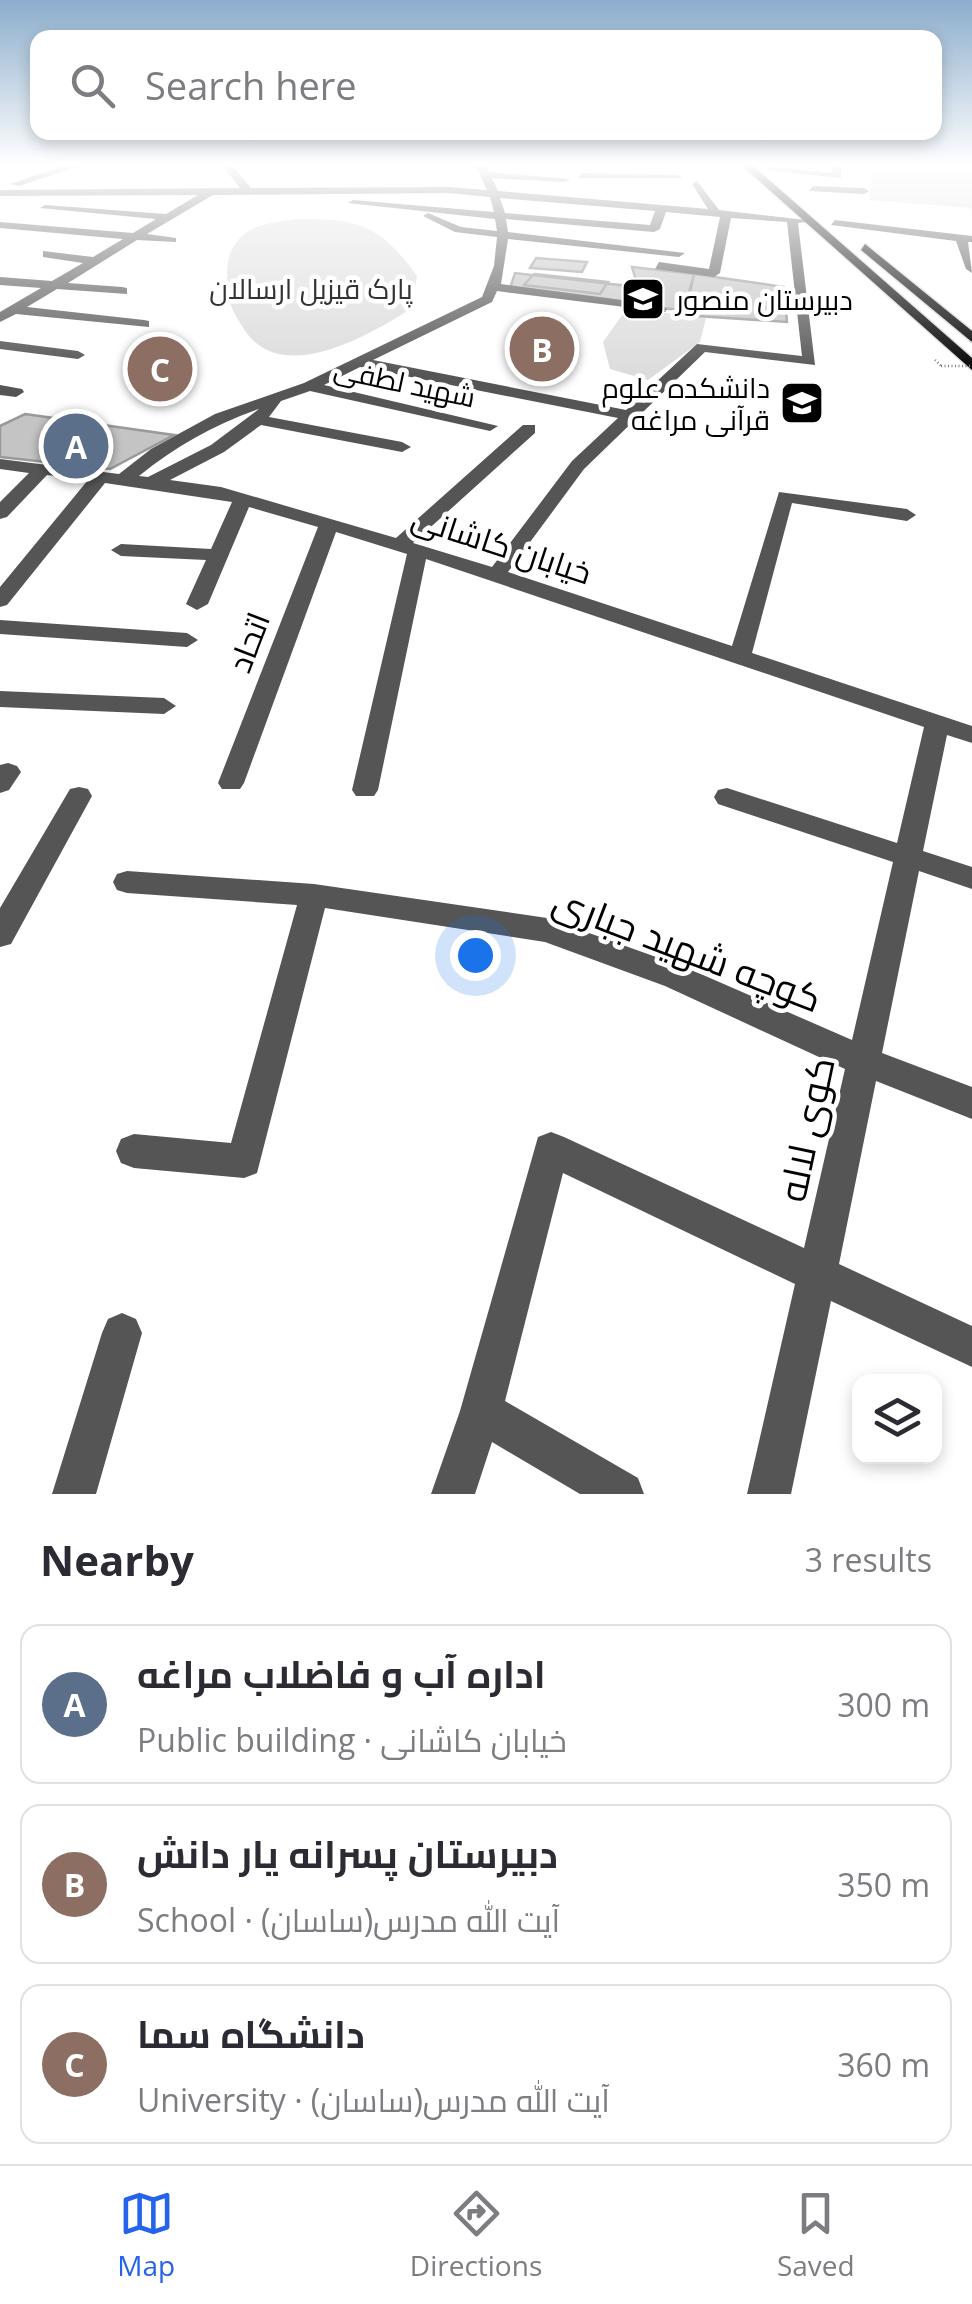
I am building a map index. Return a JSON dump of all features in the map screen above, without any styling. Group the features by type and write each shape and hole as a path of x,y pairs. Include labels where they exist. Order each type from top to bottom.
{"main road":[{"path":"816,234 972,366"},
{"path":"848,234 972,338"}],"street":[{"path":"98,234 172,240"},
{"path":"6,313 141,234"},
{"path":"501,234 679,253"},
{"path":"125,478 156,453 221,417 309,386 487,299 494,287 504,234"},
{"path":"660,266 714,273 719,234"},
{"path":"496,575 578,464 702,347 810,362 801,234"},
{"path":"923,234 967,239 972,269"},
{"path":"47,254 96,261"},
{"path":"0,280 122,291"},
{"path":"494,287 660,309"},
{"path":"6,313 144,324"},
{"path":"0,345 78,355"},
{"path":"358,362 630,416"},
{"name":"شهید لطفی","path":"309,386 490,426"},
{"path":"152,482 210,453 260,420 278,399"},
{"path":"260,420 402,447"},
{"path":"365,790 408,548 529,429"},
{"name":"خیابان کاشانی","path":"0,464 152,482 242,500 329,524 496,575 972,734"},
{"path":"0,512 43,469"},
{"path":"0,601 102,475"},
{"path":"740,656 785,496 907,515"},
{"path":"198,604 242,500"},
{"name":"اتحاد","path":"230,783 329,524"},
{"path":"121,550 218,556"},
{"path":"0,626 187,640"},
{"path":"0,699 164,706"},
{"name":"کوی لاله","path":"769,1494 937,724"},
{"path":"0,935 79,796"},
{"path":"727,797 972,878"},
{"name":"کوچه شهید جباری","path":"127,882 314,895 546,930 676,977 864,1061 972,1103"},
{"path":"134,1151 244,1161 314,895"},
{"path":"452,1494 481,1411 551,1150 972,1347"},
{"path":"74,1494 122,1334"},
{"path":"481,1411 622,1494"}],"path":[{"path":"936,360 941,366 972,366"}],"green space":[{"name":"پارک قیزیل ارسالان","path":"246,234 377,234 417,276 412,308 348,343 300,355 278,354 258,344 242,326 230,302 228,260"},
{"path":"627,308 706,318 700,342 648,380 610,369 603,342"}],"building":[{"path":"536,258 587,262 582,272 530,268"},
{"name":"دبیرستان منصور","path":"632,267 694,274 686,311 510,288 515,273 638,287"},
{"path":"534,274 608,282 600,294 524,285"},
{"path":"694,274 784,287 787,322 683,315"},
{"path":"25,414 174,435 110,469 0,457 0,426"}],"place":[{"name":"دبیرستان منصور","path":"643,299"},
{"name":"دبیرستان پسرانه یار دانش","path":"542,349"},
{"name":"دانشگاه سما","path":"160,369"},
{"name":"دانشکده علوم قرآنی مراغه","path":"802,403"},
{"name":"اداره آب و فاضلاب مراغه","path":"76,446"}]}
